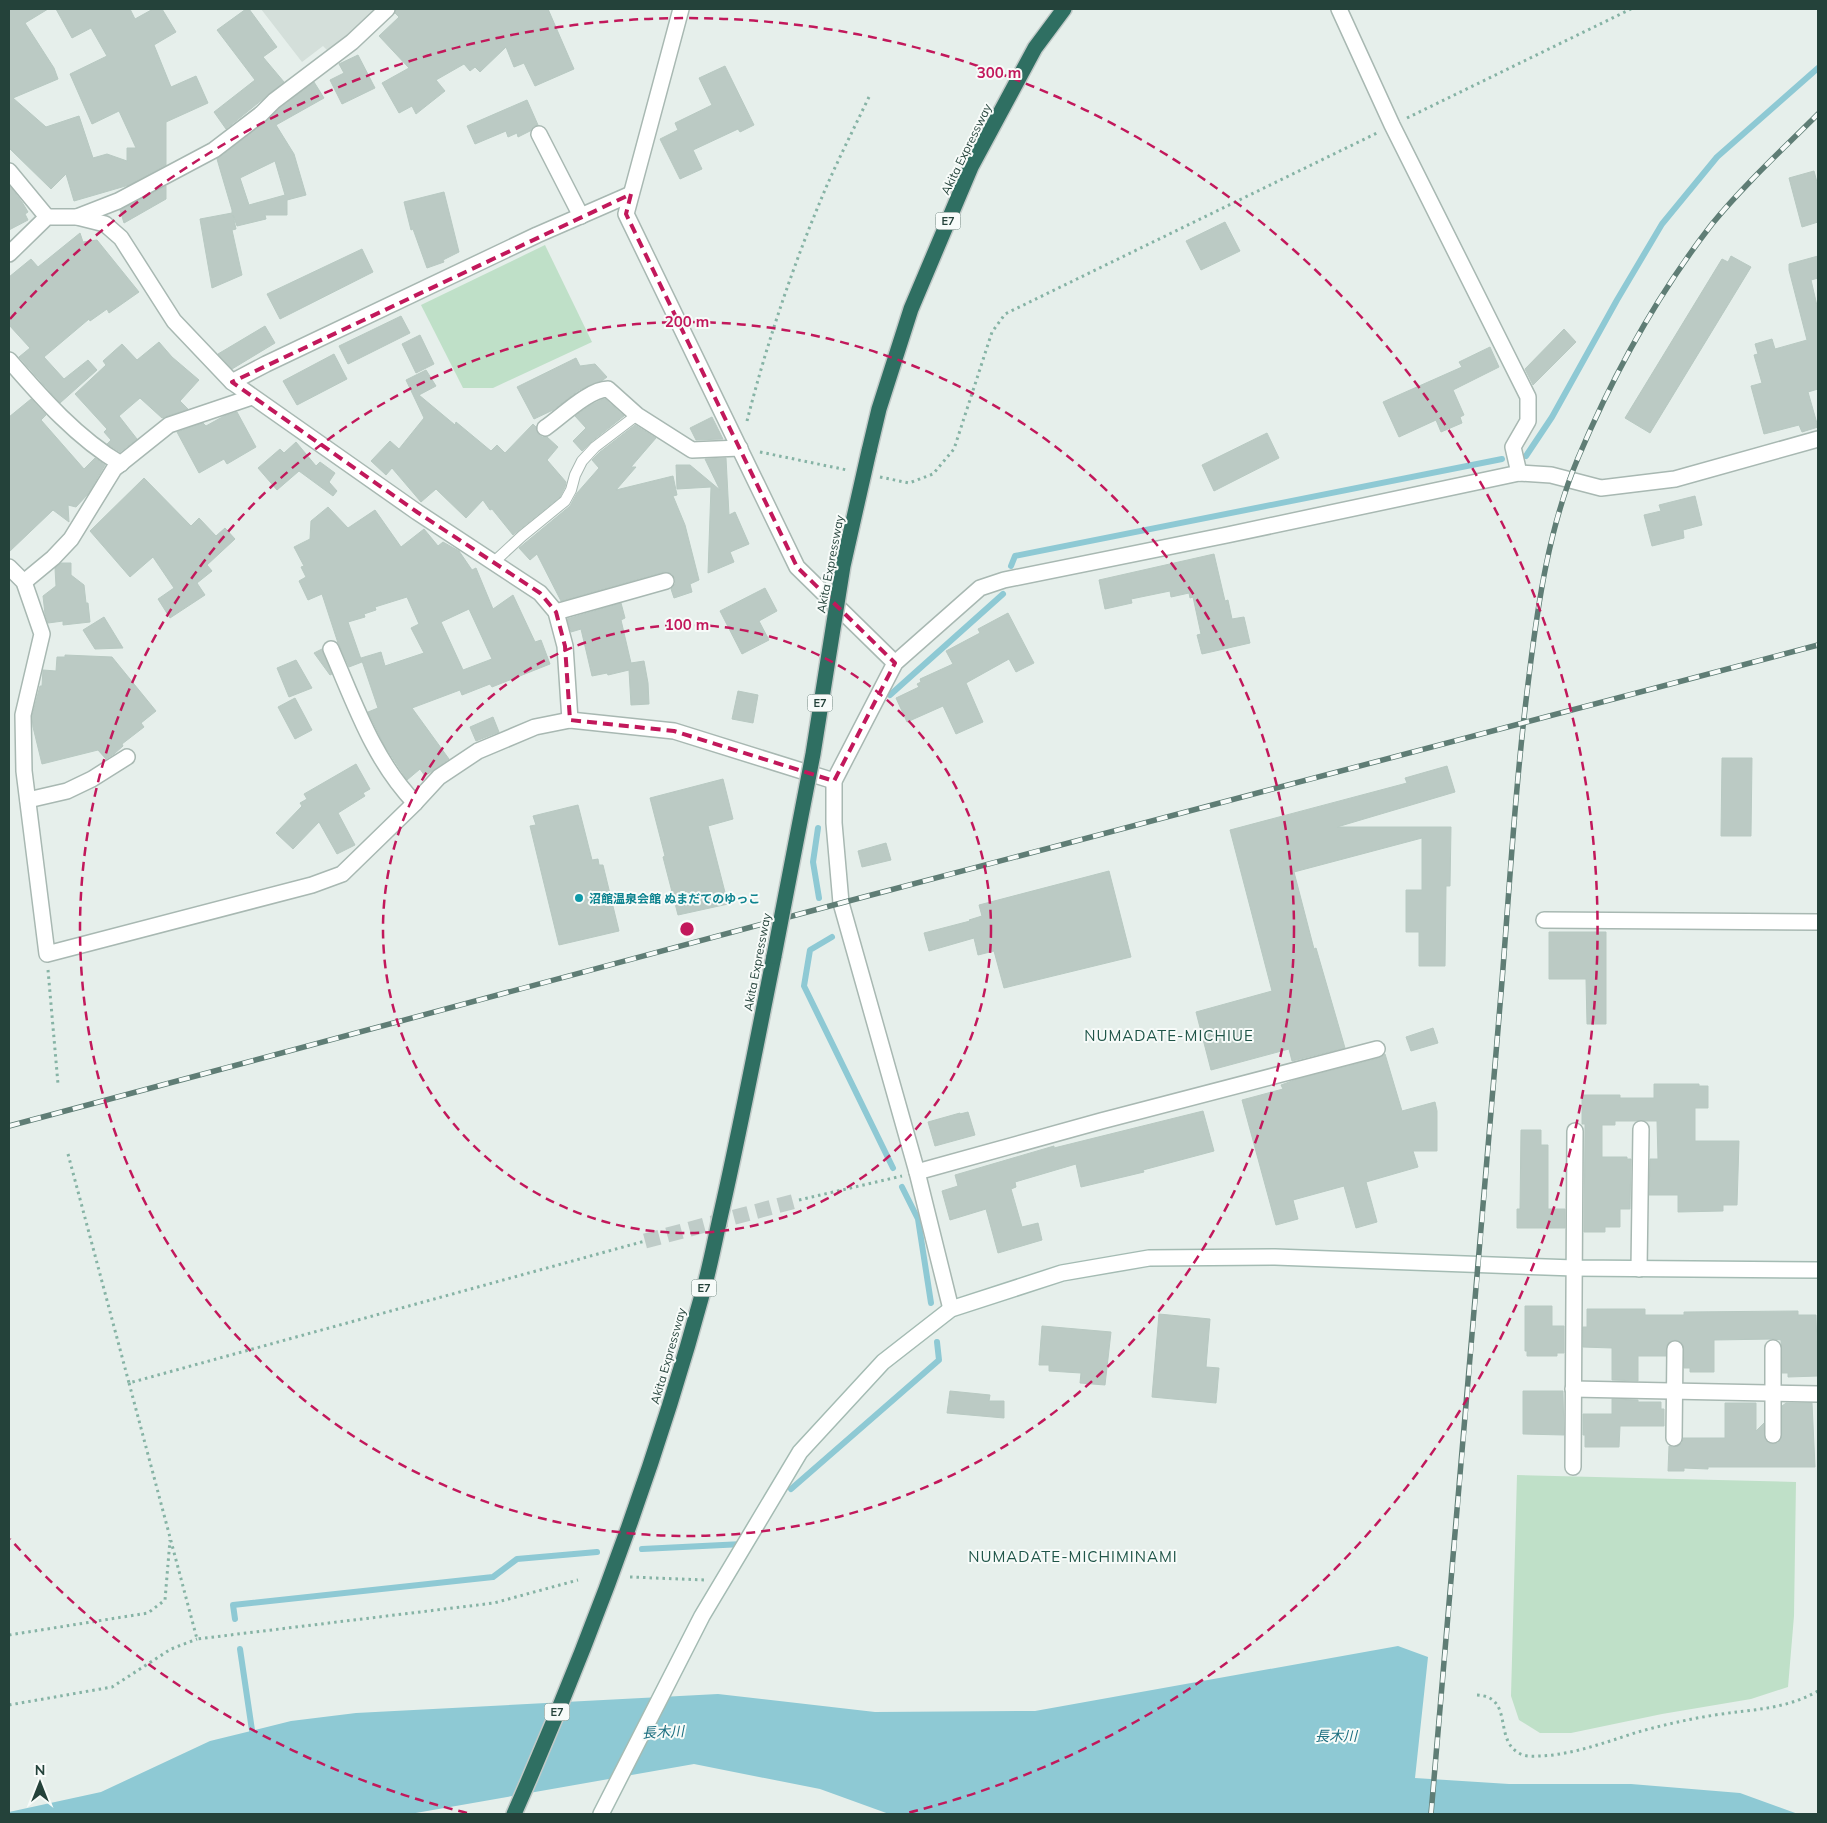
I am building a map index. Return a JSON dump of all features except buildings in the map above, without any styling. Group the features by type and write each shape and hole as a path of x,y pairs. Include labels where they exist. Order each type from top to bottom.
{"highway":[{"name":"Akita Expressway","path":"514,1814 544,1747 598,1609 658,1445 704,1286 739,1135 813,754 843,566 879,409 911,308 971,167 1035,48 1064,9"}],"street":[{"path":"77,217 118,201 214,150 261,114 274,101 352,42 387,9"},
{"path":"681,9 626,214 797,567 894,663"},
{"path":"1339,9 1392,125 1528,397 1528,422 1513,447 1519,473"},
{"path":"538,134 581,216"},
{"path":"9,171 47,216"},
{"path":"232,382 537,235 631,194"},
{"path":"9,254 47,216 77,217 105,224 121,238 174,321 232,382 417,512 540,593 556,612 565,646 570,720"},
{"path":"9,360 71,426 99,452 121,464"},
{"path":"545,428 587,397 600,389 608,389 637,415 692,450 740,448"},
{"path":"24,582 53,558 71,539 114,469 169,425 252,397"},
{"path":"951,1309 917,1172 841,903 834,823 834,781 894,663 980,588 1004,580 1519,473 1552,475 1600,488 1675,479 1818,439"},
{"path":"9,567 24,582 42,634 23,715 24,771 46,954 312,885 342,874 439,777 478,751 535,727 570,720 674,731 834,781"},
{"path":"556,612 666,581"},
{"path":"331,649 362,722 382,762 400,787 415,803"},
{"path":"28,800 67,791 92,779 127,756"},
{"path":"1544,920 1818,922"},
{"path":"917,1172 1101,1121 1377,1049"},
{"path":"1639,1268 1641,1129"},
{"path":"1573,1467 1575,1131"},
{"path":"601,1814 702,1616 800,1452 883,1362 951,1309 1062,1273 1148,1258 1275,1257 1574,1268 1818,1270"},
{"path":"1773,1435 1774,1348"},
{"path":"1674,1438 1675,1349"},
{"path":"1573,1389 1818,1394"}],"lane":[{"path":"494,562 565,501 582,461 595,447 637,415"}],"path":[{"path":"870,475 909,483 933,474 954,449 992,332 1005,314 1631,9"},
{"path":"851,470 740,448 756,386 803,247 828,184 869,97"},
{"path":"46,954 58,1084"},
{"path":"68,1154 196,1639"},
{"path":"799,1200 917,1172"},
{"path":"129,1383 645,1240"},
{"path":"9,1635 148,1613 165,1600 170,1537"},
{"path":"630,1577 723,1580"},
{"path":"9,1705 112,1688 172,1649 196,1639 494,1603 578,1580"},
{"path":"1477,1695 1488,1696 1496,1701 1507,1740 1514,1750 1524,1756 1538,1756 1559,1755 1690,1719 1731,1712 1758,1711 1780,1707 1806,1698 1818,1691"}],"highlighted area":[{"path":"631,194 626,214 797,567 895,663 834,781 674,731 570,720 565,646 556,612 540,593 417,512 232,382"}],"shaded area":[{"path":"261,9 377,9 329,52 323,46 302,62"}],"green space":[{"path":"545,245 592,342 493,388 463,388 421,305"},
{"path":"1517,1475 1796,1482 1794,1616 1788,1687 1751,1699 1662,1714 1571,1733 1540,1733 1519,1720 1511,1696"}],"water":[{"name":"長木川","path":"1398,1646 1428,1657 1415,1778 1509,1784 1631,1784 1740,1793 1798,1814 889,1814 820,1789 694,1764 410,1814 9,1814 9,1812 101,1792 210,1741 291,1721 356,1713 718,1694 875,1712 1035,1711"}],"waterway":[{"path":"1526,456 1552,417 1662,224 1717,157 1818,68"},
{"path":"1011,566 1015,556 1502,459"},
{"path":"890,695 1003,594"},
{"path":"818,828 813,862 819,898"},
{"path":"832,937 810,950 804,986 893,1168"},
{"path":"902,1187 918,1219 931,1303"},
{"path":"791,1489 939,1360 937,1342"},
{"path":"642,1549 743,1544"},
{"path":"235,1619 233,1605 493,1577 517,1559 597,1552"},
{"path":"240,1649 253,1737"}],"tunnel":[{"path":"645,1241 799,1200"}],"railway":[{"path":"1431,1814 1485,1189 1520,752 1536,621 1552,538 1559,511 1578,458 1621,366 1655,307 1712,224 1750,182 1818,114"},
{"path":"9,1126 841,903 1818,645"}],"place":[{"name":"沼館温泉会館 ぬまだてのゆっこ","path":"579,898"}],"district":[{"name":"NUMADATE-MICHIUE","path":"1169,1035"},
{"name":"NUMADATE-MICHIMINAMI","path":"1073,1556"}]}
